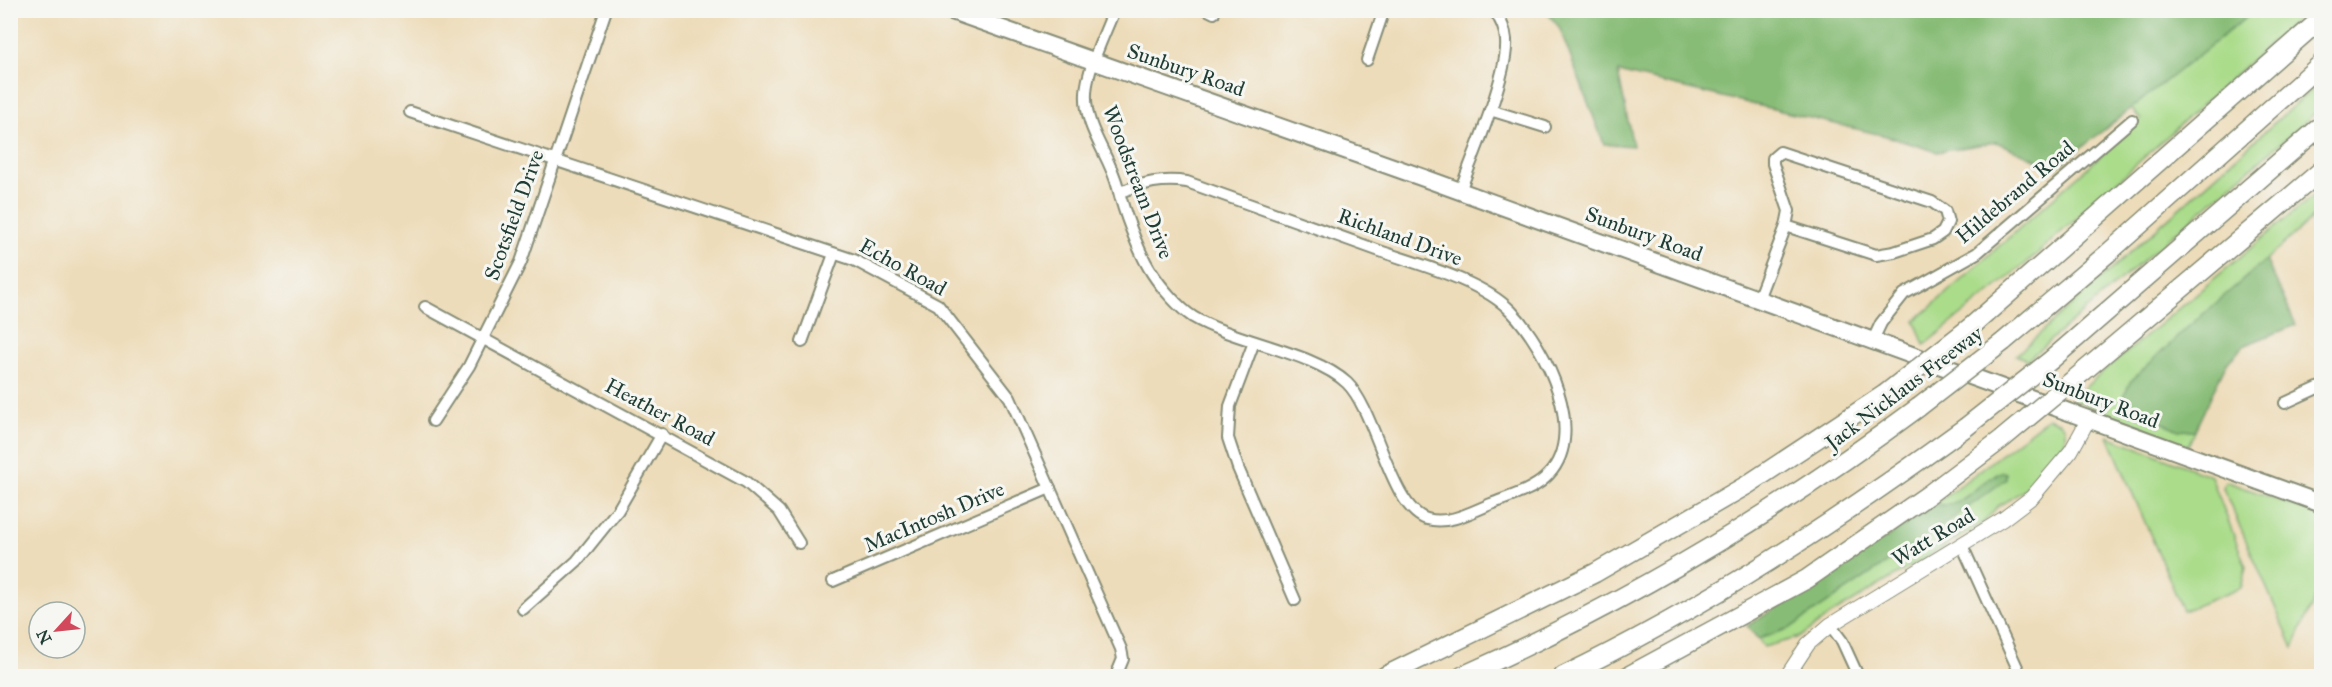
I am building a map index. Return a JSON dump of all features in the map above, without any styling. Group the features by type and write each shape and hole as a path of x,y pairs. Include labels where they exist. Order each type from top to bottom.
{"highway":[{"path":"1385,676 1595,573 1747,485 1885,394 1973,326 2322,18"},
{"name":"Jack Nicklaus Freeway","path":"1462,676 1611,604 1734,534 1859,452 2003,342 2107,254 2322,63"},
{"path":"1563,676 1749,574 1885,485 1966,428 2051,360 2322,125"},
{"path":"1628,676 1807,579 1928,495 2002,439 2322,170"}],"main road":[{"name":"Sunbury Road","path":"949,10 1758,298 2322,504"}],"street":[{"name":"Scotsfield Drive","path":"433,421 469,366 521,262 606,10"},
{"name":"Woodstream Drive","path":"1114,10 1086,93 1089,123 1120,192 1118,193 1151,272 1189,314 1203,322 1320,365 1347,383 1365,410 1401,495 1410,509 1424,519"},
{"path":"1367,60 1384,10"},
{"path":"1460,191 1490,110 1506,42 1503,23 1494,10"},
{"path":"1490,110 1545,127"},
{"name":"Echo Road","path":"410,112 854,260 938,304 1010,398 1121,650 1124,659 1116,676"},
{"name":"Hildebrand Road","path":"1873,340 1881,323 1904,294 1977,253 2132,120"},
{"path":"1758,298 1786,226 1789,211 1786,196 1773,164 1773,158 1780,152 1932,202 1945,211 1948,222 1943,232 1933,239 1894,252 1876,255 1786,226"},
{"name":"Richland Drive","path":"1120,192 1147,182 1167,179 1187,182 1466,281 1510,310 1540,352 1564,408 1566,430 1562,455 1546,478 1534,486 1460,517 1442,521 1424,519"},
{"path":"802,342 834,254"},
{"name":"Heather Road","path":"425,307 662,434 746,482 779,511 799,543"},
{"path":"1254,342 1230,406 1228,438 1238,468 1295,600"},
{"path":"2285,403 2322,387"},
{"name":"Watt Road","path":"1787,676 1808,645 1830,624 2003,519 2032,497 2072,451 2088,420"},
{"path":"523,609 577,561 611,519 662,434"},
{"name":"MacIntosh Drive","path":"833,581 1050,488"},
{"path":"1962,544 2021,676"},
{"path":"1830,624 1842,641 1858,676"}],"green space":[{"path":"1546,11 2254,11 2056,168 1996,142 1937,152 1890,137 1618,72 1633,146 1604,144 1559,27"},
{"path":"2254,11 2306,11 2029,261 1924,345 1915,321 2141,120 2131,108"},
{"path":"2321,81 2321,108 2027,360 2016,355"},
{"path":"2321,189 2321,210 2130,382 2179,430 2195,430 2188,446 2071,399"},
{"path":"2266,260 2296,325 2245,345 2226,364 2195,430 2179,430 2125,406 2124,396 2130,382 2188,327"},
{"path":"2048,418 2061,423 2065,428 2065,443 2023,491 1998,506 1984,522 1832,614 1800,637 1764,647 1758,639 1790,628 1959,514 2005,479 1997,473 1960,500 1944,505 1936,504"},
{"path":"2108,436 2211,476 2246,567 2241,588 2183,611"},
{"path":"2006,473 2006,479 1959,514 1790,628 1758,639 1747,626 1835,572 1936,504 1946,505 1963,499 1994,475"},
{"path":"2225,481 2321,515 2321,584 2293,648 2223,488"}]}
